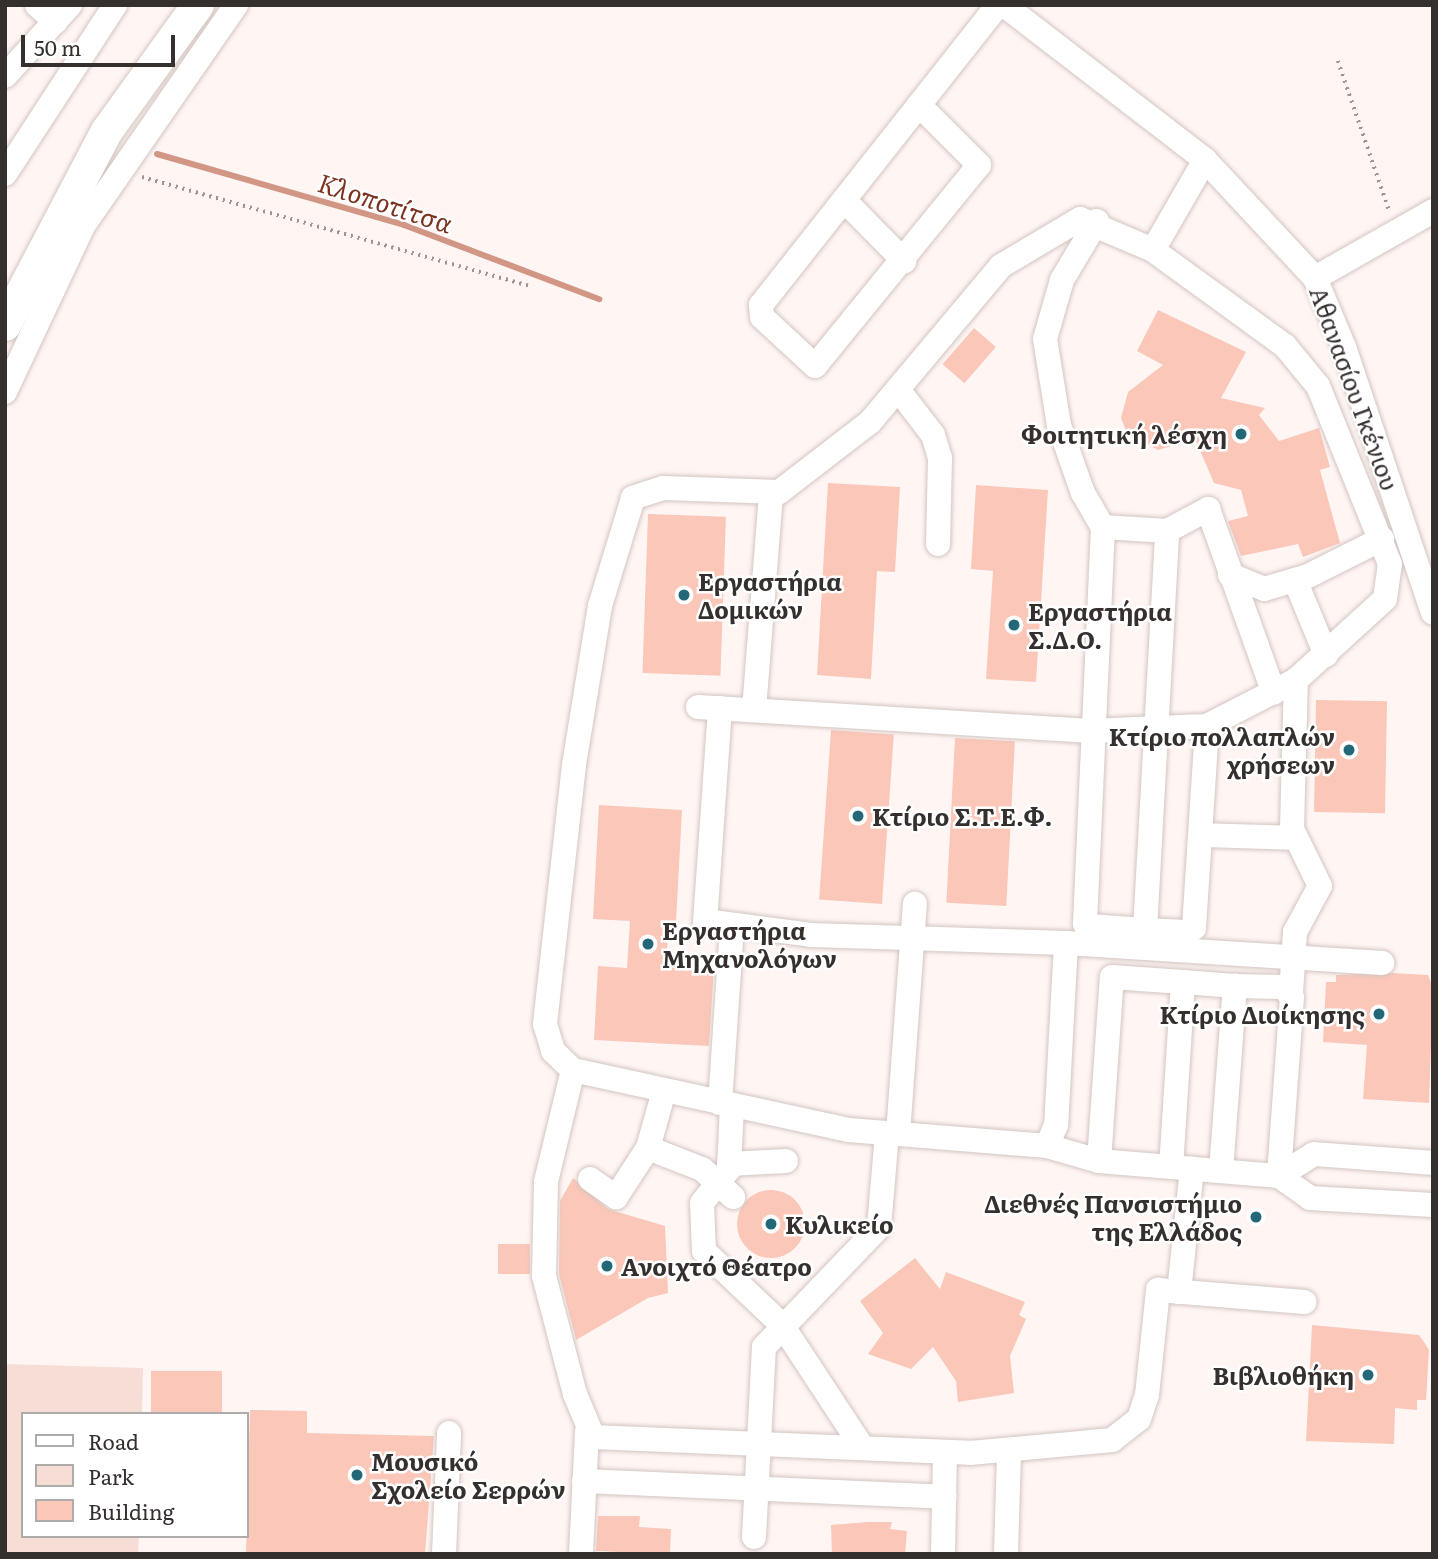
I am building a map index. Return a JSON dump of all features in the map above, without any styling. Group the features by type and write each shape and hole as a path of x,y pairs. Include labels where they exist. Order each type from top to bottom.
{"main road":[{"path":"5,325 107,131 198,5"}],"street":[{"path":"5,76 63,14 37,5"},
{"path":"5,174 115,5"},
{"path":"5,392 83,226 236,5"},
{"path":"919,105 979,165 820,365 762,317 761,305 844,200 919,105 998,5"},
{"name":"Αθανασίου Γκένιου","path":"1004,5 1205,160 1315,278 1424,556 1433,613"},
{"path":"1153,250 1205,160"},
{"path":"844,200 904,261"},
{"path":"1315,278 1433,211"},
{"path":"1207,726 1194,928 1145,930 1117,937 1066,943 732,928 705,921 709,708 1091,731 1207,726 1296,680 1385,599 1390,564 1318,386 1285,346 1153,250 1097,222 1080,219 1058,228 1001,266 900,392 870,422 771,495 645,490 622,519 573,765 545,999 554,1051 573,1069 726,1104 892,1134 1047,1146 1099,1161 1279,1176 1310,1198 1433,1205"},
{"path":"1097,222 1062,280 1045,339 1059,425 1083,493 1103,527 1081,916 1090,926 1117,937 1291,957 1382,963"},
{"path":"900,392 933,435 940,458 938,544"},
{"path":"754,710 771,495"},
{"path":"1103,527 1167,530 1208,509 1274,693"},
{"path":"1145,930 1167,530"},
{"path":"1230,575 1264,589 1295,580 1382,539"},
{"path":"1295,580 1326,654"},
{"path":"1279,1176 1292,993 1291,957 1295,932 1320,886 1295,838 1296,680"},
{"path":"1201,835 1295,838"},
{"path":"754,1537 764,1347 782,1325 879,1227 892,1134 915,904"},
{"path":"727,1182 726,1104 732,928"},
{"path":"1099,1161 1117,937"},
{"path":"1047,1146 1056,1125 1066,943"},
{"path":"1112,977 1292,993"},
{"path":"1179,1292 1183,982"},
{"path":"1221,1171 1235,986"},
{"path":"573,1069 546,1182 544,1276 587,1431 581,1554"},
{"path":"590,1179 615,1197 648,1148 664,1091"},
{"path":"648,1148 727,1182"},
{"path":"1279,1176 1314,1154 1433,1163"},
{"path":"786,1161 727,1182 702,1203 704,1251 782,1325 862,1447"},
{"path":"587,1431 593,1437 945,1452 1009,1451 1123,1437 1147,1395 1158,1290 1305,1302"},
{"path":"444,1554 449,1433"},
{"path":"1006,1554 1009,1451"},
{"path":"943,1554 945,1452"},
{"path":"584,1481 944,1497"}],"path":[{"path":"1338,61 1397,231"},
{"path":"119,171 531,286"}],"green space":[{"path":"5,1364 143,1368 142,1412 21,1412 21,1538 139,1538 138,1554 5,1554"}],"building":[{"name":"Φοιτητική λέσχη","path":"1158,310 1246,352 1221,398 1265,408 1259,415 1279,441 1319,428 1330,467 1320,470 1340,543 1303,557 1298,544 1241,556 1228,521 1248,516 1241,490 1214,483 1195,439 1158,450 1127,433 1121,418 1128,392 1163,365 1137,351"},
{"path":"974,328 996,347 964,383 943,364"},
{"path":"828,483 900,487 895,572 877,571 871,679 817,675"},
{"name":"Εργαστήρια Σ.Δ.Ο.","path":"976,485 1048,490 1036,682 986,679 993,571 971,569"},
{"name":"Εργαστήρια Δομικών","path":"648,514 726,517 720,676 642,673"},
{"name":"Κτίριο πολλαπλών χρήσεων","path":"1316,700 1387,701 1385,813 1314,812"},
{"name":"Κτίριο Σ.Τ.Ε.Φ.","path":"831,730 894,734 882,904 819,900"},
{"path":"955,738 1015,741 1006,906 946,903"},
{"name":"Εργαστήρια Μηχανολόγων","path":"599,805 682,810 676,922 669,922 666,965 714,968 709,1046 594,1040 598,966 627,968 630,921 593,919"},
{"name":"Κτίριο Διοίκησης","path":"1336,975 1428,975 1433,988 1429,1103 1363,1099 1367,1045 1323,1042 1326,982 1336,982"},
{"name":"Ανοιχτό Θέατρο","path":"573,1178 608,1209 665,1226 668,1293 648,1298 576,1340 559,1274 560,1201"},
{"name":"Κυλικείο","path":"764,1190 778,1190 790,1195 800,1205 805,1224 800,1243 790,1253 778,1258 764,1258 752,1253 742,1243 737,1231 737,1217 742,1205 752,1195"},
{"path":"498,1244 530,1244 530,1274 498,1274"},
{"path":"915,1258 940,1289 946,1272 1025,1302 1019,1315 1026,1319 1010,1356 1014,1393 958,1402 956,1381 933,1347 911,1369 868,1354 883,1333 860,1301"},
{"name":"Βιβλιοθήκη","path":"1312,1325 1419,1335 1424,1342 1429,1350 1426,1400 1417,1400 1417,1410 1395,1408 1394,1444 1306,1441"},
{"path":"151,1371 222,1371 222,1412 151,1412"},
{"name":"Μουσικό Σχολείο Σερρών","path":"250,1410 307,1411 307,1433 434,1436 425,1554 246,1554"},
{"path":"598,1516 640,1516 639,1527 671,1529 670,1554 596,1551"},
{"path":"892,1522 890,1529 907,1531 905,1554 832,1554 831,1525"}],"waterway":[{"name":"Κλοποτίτσα","path":"157,154 404,225 599,299"}],"place":[{"name":"Φοιτητική λέσχη","path":"1241,434"},
{"name":"Εργαστήρια Δομικών","path":"684,595"},
{"name":"Εργαστήρια Σ.Δ.Ο.","path":"1014,625"},
{"name":"Κτίριο πολλαπλών χρήσεων","path":"1349,750"},
{"name":"Κτίριο Σ.Τ.Ε.Φ.","path":"858,816"},
{"name":"Εργαστήρια Μηχανολόγων","path":"648,944"},
{"name":"Κτίριο Διοίκησης","path":"1379,1014"},
{"name":"Διεθνές Πανσιστήμιο της Ελλάδος","path":"1256,1217"},
{"name":"Κυλικείο","path":"771,1224"},
{"name":"Ανοιχτό Θέατρο","path":"607,1266"},
{"name":"Βιβλιοθήκη","path":"1368,1375"},
{"name":"Μουσικό Σχολείο Σερρών","path":"357,1475"}]}
